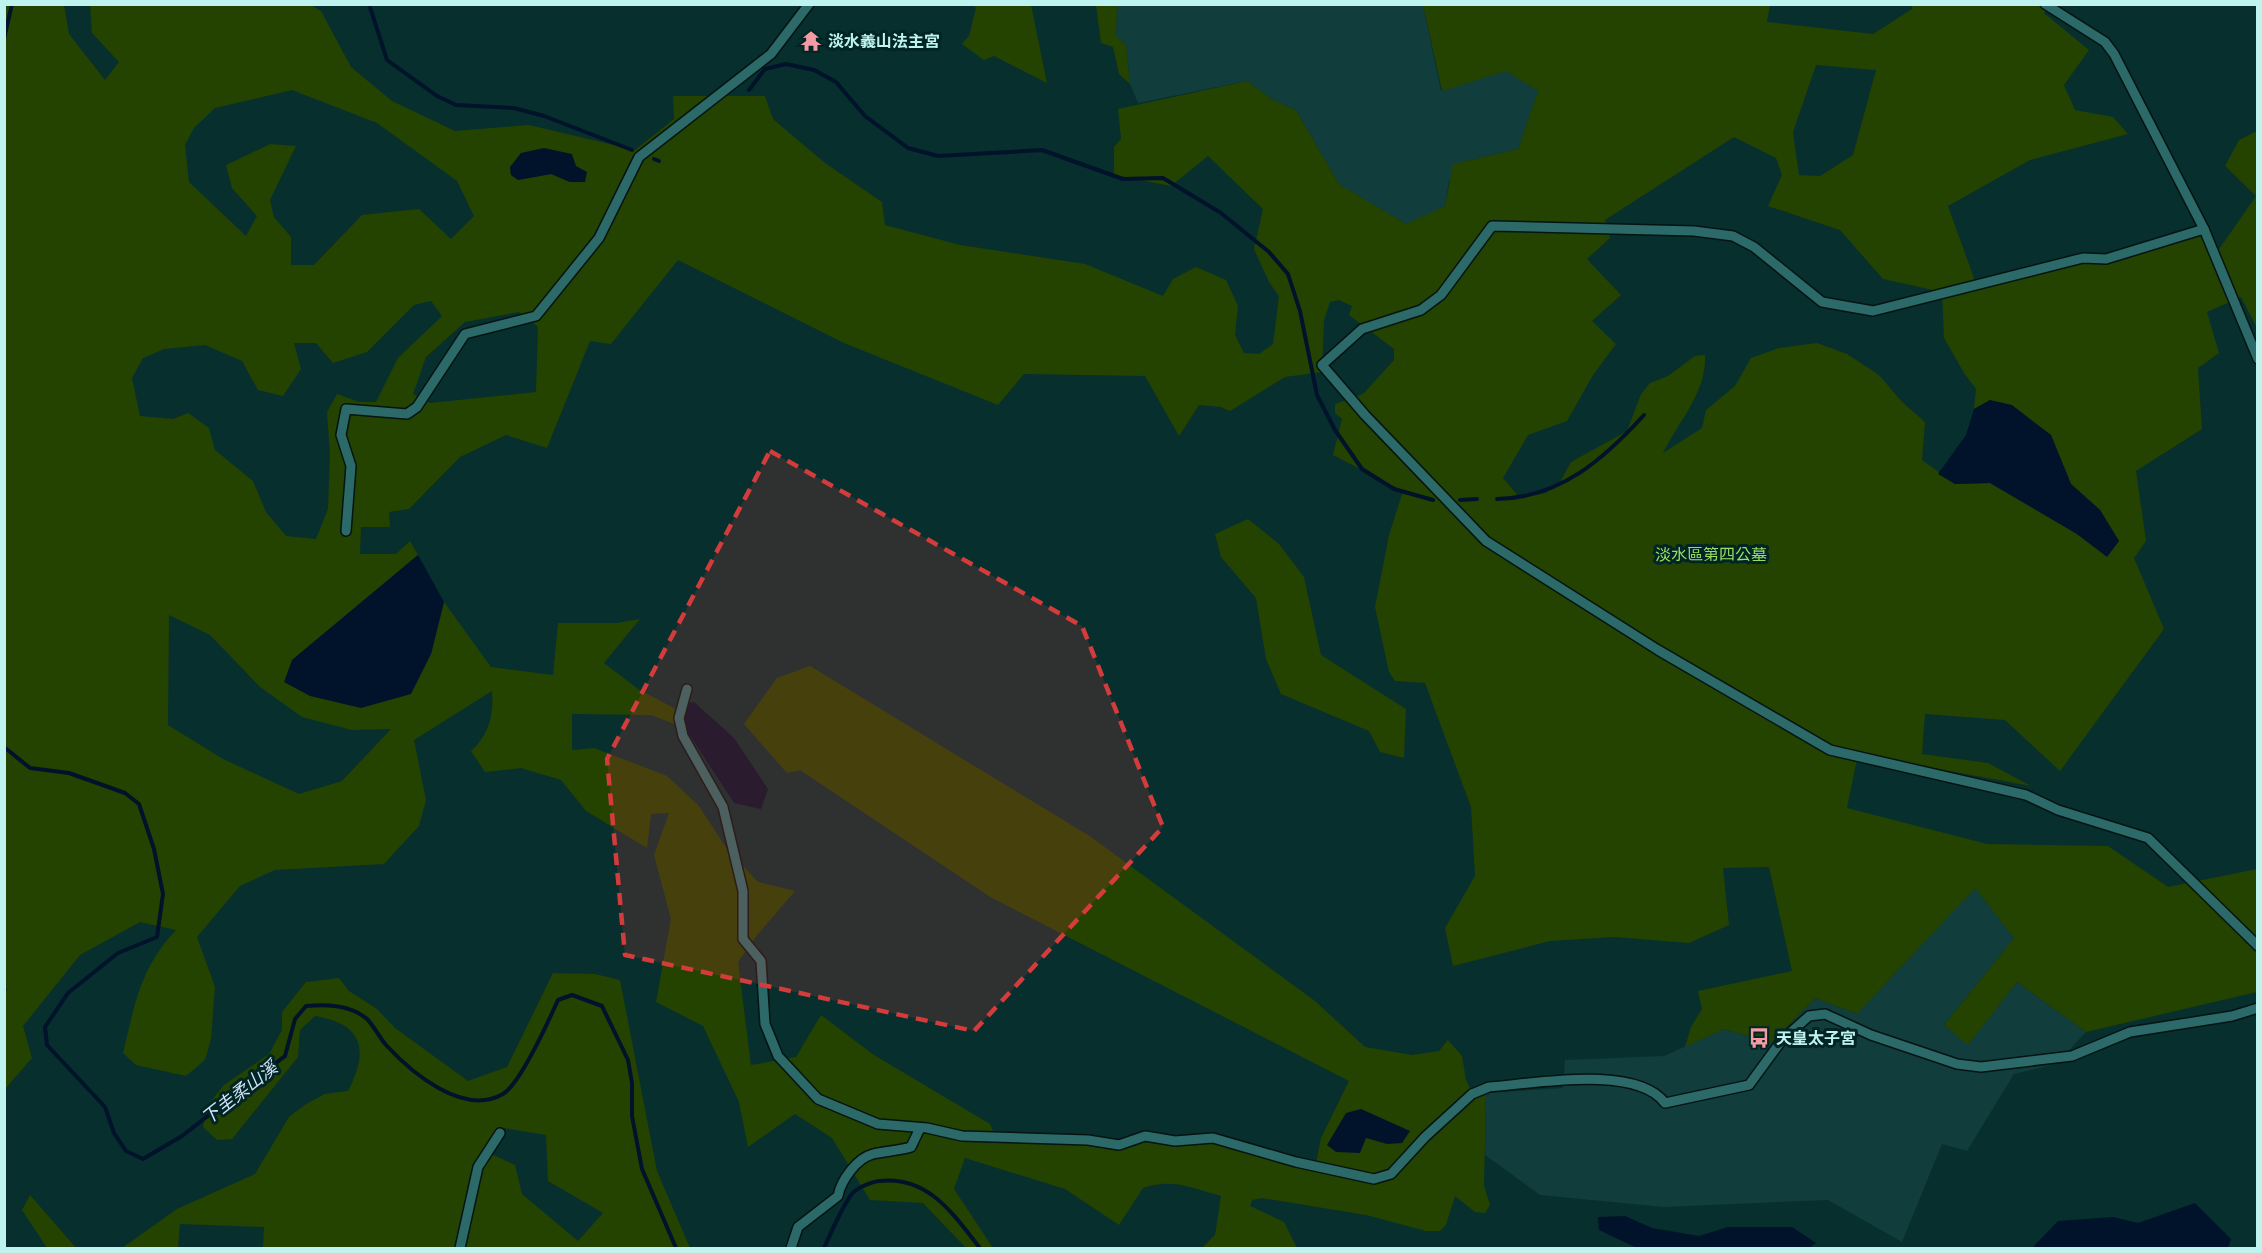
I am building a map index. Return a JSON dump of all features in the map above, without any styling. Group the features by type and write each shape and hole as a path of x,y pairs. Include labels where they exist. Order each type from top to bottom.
{"street":[{"path":"346,531 351,466 341,435 346,409 407,414 417,408 465,334 536,316 599,238 639,157 771,54 809,4"},
{"path":"2046,4 2105,42 2114,54 2204,229 2258,359"},
{"path":"2204,229 2106,259 2083,258 1874,311 1822,302 1754,247 1733,236 1694,231 1492,226 1441,295 1421,310 1362,329 1322,365 1365,415 1486,541 1648,644 1830,750 2026,795 2058,810 2148,838 2258,946"},
{"path":"687,689 679,718 683,736 723,807 743,891 742,939 761,961 765,1024 778,1056 818,1099 878,1124 920,1128 962,1136 1088,1140 1119,1145 1145,1136 1175,1141 1213,1138 1296,1162 1374,1179 1391,1174 1425,1137 1472,1094 1489,1087 1603,1079 1637,1085 1657,1093 1665,1103 1749,1085 1782,1040 1809,1016 1825,1014 1871,1035 1957,1064 1981,1067 2072,1056 2130,1032 2232,1016 2258,1008"},
{"path":"791,1248 798,1227 838,1196 840,1185 861,1161 872,1154 891,1153 911,1147 920,1128"},
{"path":"460,1248 478,1167 500,1133"}],"highlighted area":[{"path":"770,451 1082,626 1163,827 974,1031 625,955 607,759"}],"shaded area":[{"path":"1117,5 1423,5 1441,91 1615,12 1538,92 1518,149 1466,161 1449,181 1445,206 1409,226 1339,184 1296,110 1273,100 1247,81 1138,103 1130,84 1126,45 1116,37"},
{"path":"544,148 572,154 576,166 587,172 585,182 570,182 551,174 518,180 511,175 510,167 521,153"},
{"path":"1990,400 2012,405 2051,435 2071,484 2100,510 2119,541 2107,557 2077,534 1990,483 1955,484 1938,474 1966,435 1974,409"},
{"path":"418,555 444,602 431,654 411,694 361,708 310,696 284,682 292,660"},
{"path":"694,702 734,738 768,789 761,809 734,803 685,728 683,713 687,703"},
{"path":"1975,887 2014,938 1944,1025 1968,1044 2017,982 2086,1032 2056,1064 2014,1074 1967,1151 1942,1144 1902,1242 1828,1200 1663,1207 1540,1195 1485,1155 1486,1093 1563,1088 1565,1060 1664,1056 1724,1029 1771,1043 1815,998 1857,1014"},
{"path":"1361,1109 1410,1131 1402,1143 1387,1144 1366,1138 1360,1153 1336,1152 1327,1145 1346,1113"},
{"path":"2195,1203 2231,1239 2228,1248 2032,1248 2058,1221 2113,1217 2138,1223"},
{"path":"1625,1216 1652,1228 1699,1236 1728,1227 1792,1227 1816,1243 1809,1248 1637,1248 1599,1230 1598,1217"}],"green space":[{"name":"淡水區第四公墓","path":"5,5 64,5 69,34 105,80 119,62 92,33 90,5 311,5 321,11 351,67 392,101 455,131 529,125 635,150 674,119 673,96 765,96 773,119 825,163 882,202 885,225 960,245 1085,264 1163,296 1173,279 1196,267 1226,280 1238,306 1235,335 1244,353 1259,354 1273,344 1279,296 1269,282 1254,249 1263,209 1208,156 1171,186 1114,175 1114,147 1121,139 1118,109 1247,81 1273,100 1296,110 1339,184 1406,224 1445,206 1453,164 1518,149 1538,91 1506,71 1442,91 1423,5 1770,5 1767,22 1873,34 1912,9 1912,5 2053,5 2044,13 2089,50 2064,85 2075,110 2113,117 2128,134 2030,160 1948,206 1975,281 2199,233 2215,255 2256,196 2225,166 2239,140 2257,131 2257,328 2241,297 2207,312 2219,353 2198,368 2202,429 2136,471 2146,541 2134,558 2164,629 2060,771 2005,720 1925,714 1922,754 1988,763 2031,786 1858,754 1847,808 1987,844 2108,846 2168,887 2257,869 2257,992 2086,1032 2017,982 1968,1045 1944,1025 2014,938 1975,888 1857,1014 1815,998 1771,1043 1724,1029 1685,1047 1691,1027 1702,1009 1698,991 1792,971 1769,867 1723,868 1729,925 1689,943 1615,937 1550,941 1453,966 1445,928 1475,876 1471,807 1425,683 1395,681 1389,672 1375,607 1389,535 1403,491 1333,455 1342,419 1335,413 1335,404 1363,394 1394,360 1394,349 1349,315 1352,306 1339,300 1330,302 1324,320 1322,372 1285,377 1230,411 1221,407 1199,405 1179,436 1145,376 1024,374 998,405 844,343 678,260 611,344 590,341 547,448 506,435 460,457 409,509 389,512 390,527 361,527 360,554 396,554 410,541 418,555 292,660 431,654 444,602 491,667 553,675 558,623 617,623 640,619 604,663 638,689 683,713 685,728 651,715 572,714 572,750 594,748 667,776 698,805 727,849 758,882 795,891 757,935 738,962 751,1065 796,1057 821,1015 874,1055 990,1124 996,1138 1121,1144 1145,1137 1216,1142 1315,1169 1321,1138 1349,1081 992,898 800,770 787,773 744,724 777,678 810,666 1091,837 1315,1001 1365,1047 1412,1055 1439,1051 1448,1040 1462,1056 1466,1080 1474,1096 1486,1093 1484,1186 1490,1205 1485,1213 1475,1212 1455,1196 1446,1225 1440,1231 1426,1231 1366,1215 1262,1198 1252,1200 1250,1206 1284,1222 1297,1248 1202,1248 1215,1235 1221,1196 1173,1184 1143,1188 1119,1225 1065,1189 965,1158 954,1189 993,1248 966,1248 923,1203 870,1200 832,1138 795,1114 748,1147 739,1102 703,1026 656,1002 671,919 654,855 669,813 651,814 647,848 586,811 561,780 521,768 485,772 471,751 482,738 489,724 492,691 414,740 426,800 419,826 384,864 275,870 240,886 197,937 215,987 211,1039 205,1060 186,1076 136,1065 123,1053 140,987 154,958 176,930 140,922 80,955 23,1026 32,1058 5,1089 4,997 7,989 4,986","holes":["1816,65 1876,70 1853,155 1820,176 1799,175 1793,132","292,90 377,123 457,181 474,216 451,239 419,209 362,215 314,265 291,265 291,237 274,217 270,200 296,146 270,144 226,165 232,188 257,216 246,236 189,182 185,145 194,128 215,108","1734,137 1776,158 1782,175 1768,206 1840,230 1883,279 1942,292 1944,338 1976,389 1974,409 1990,400 2051,435 2071,484 2100,510 2119,541 2107,556 2077,534 1990,483 1955,484 1922,460 1925,422 1902,402 1879,375 1847,354 1817,343 1779,348 1751,358 1735,386 1706,410 1702,428 1663,453 1697,394 1701,382 1705,355 1695,356 1668,376 1650,383 1641,394 1627,431 1571,462 1559,484 1546,493 1520,498 1503,478 1528,435 1567,421 1593,375 1616,344 1592,321 1621,295 1587,259 1610,238 1605,220","518,161 585,182 570,182 551,174 518,180 511,175 510,167","431,301 442,316 398,358 376,402 359,402 337,394 327,412 330,454 328,509 316,539 286,536 266,512 253,481 215,450 209,428 188,413 173,419 140,416 132,378 143,358 164,349 205,345 242,361 258,390 283,396 301,369 294,343 316,343 333,363 367,352 414,305","519,312 538,327 536,392 430,403 413,394 426,357 465,322","169,615 210,635 260,687 302,717 352,730 391,729 342,781 299,794 223,759 168,725"]},
{"path":"973,5 1031,5 1047,83 994,56 984,60 962,44 969,36 976,8"},
{"path":"1096,5 1117,5 1116,36 1126,45 1130,84 1119,74 1113,47 1101,43"},
{"path":"1248,519 1279,544 1304,577 1321,655 1406,709 1404,758 1380,752 1369,731 1281,694 1266,659 1256,598 1221,557 1215,534"},
{"path":"553,973 595,974 620,980 657,1171 690,1248 263,1248 264,1227 180,1224 178,1248 122,1248 177,1209 255,1174 289,1117 306,1104 325,1094 348,1091 359,1064 358,1042 353,1033 344,1025 315,1016 300,1030 298,1057 232,1139 217,1140 203,1127 206,1107 224,1085 269,1054 282,1030 282,1012 306,982 339,978 349,991 377,1009 395,1028 468,1081 507,1067","holes":["497,1127 546,1135 548,1181 603,1213 578,1241 522,1194 515,1165 485,1151"]},
{"path":"30,1195 76,1248 47,1248 22,1210"}],"waterway":[{"path":"4,39 12,4"},
{"path":"369,4 387,60 437,96 456,105 514,108 544,116 632,150"},
{"path":"749,90 765,69 786,64 814,70 836,82 865,116 908,148 938,156 1042,150 1123,179 1163,178 1221,213 1269,252 1288,274 1300,311 1317,395 1335,430 1362,469 1394,489 1433,500"},
{"path":"654,159 659,161"},
{"path":"1497,499 1520,497 1561,484 1597,461 1644,415"},
{"path":"1460,500 1477,499"},
{"name":"下圭柔山溪","path":"4,747 30,768 69,773 125,793 139,804 154,849 163,894 157,937 118,953 68,993 45,1027 47,1045 105,1107 114,1133 126,1151 143,1159 182,1136 285,1056 295,1019 306,1006 338,1006 361,1014 370,1022 383,1042 423,1078 455,1096 471,1100 488,1100 503,1094 510,1088 534,1050 558,1000 572,995 602,1006 628,1060 632,1083 632,1116 642,1169 676,1248"},
{"name":"下圭柔山溪","path":"824,1248 853,1192 879,1181 912,1184 925,1191 949,1210 980,1248"}],"place":[{"name":"淡水義山法主宮","path":"811,41"},
{"name":"天皇太子宮","path":"1759,1038"}]}
